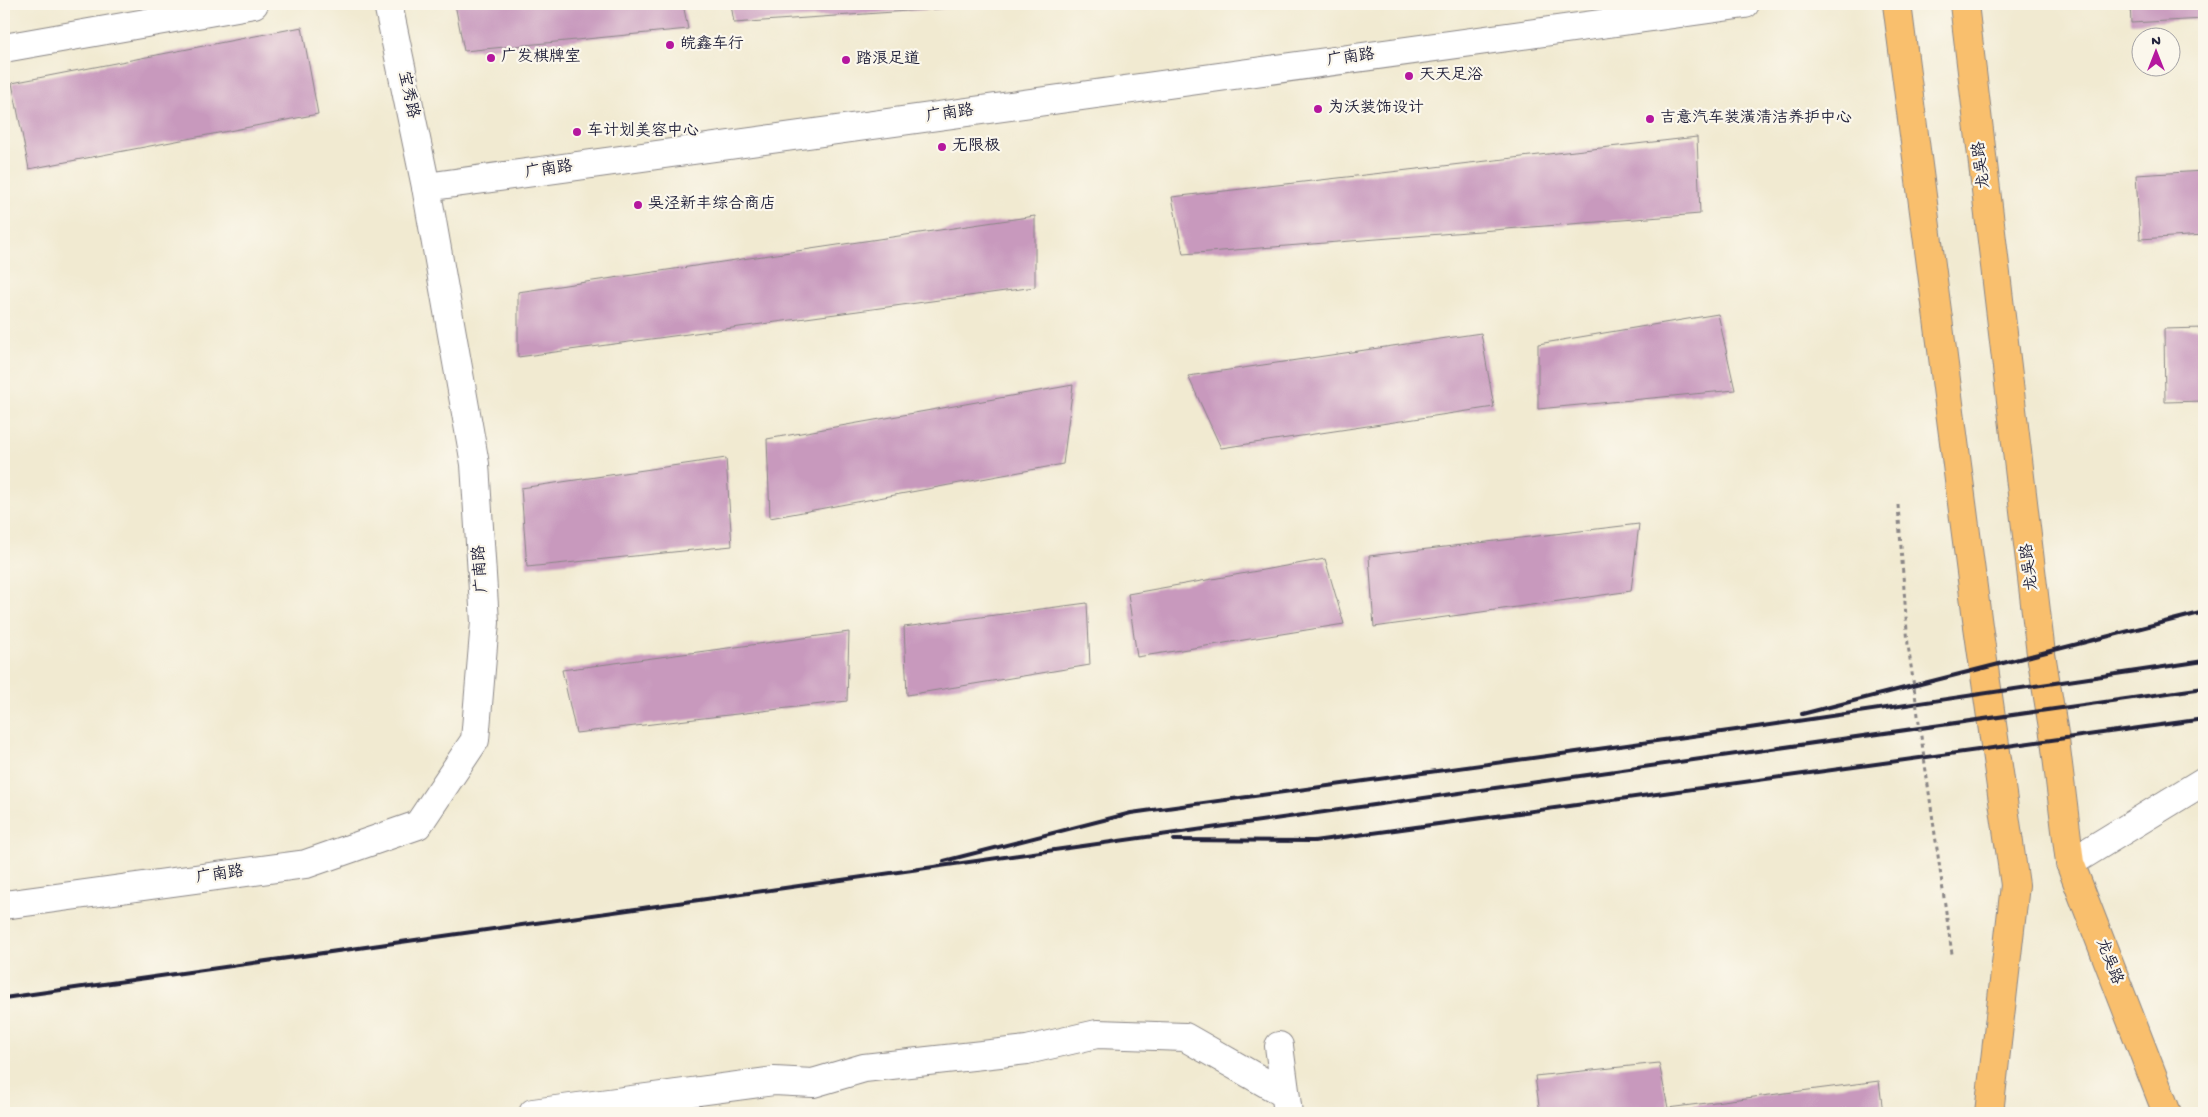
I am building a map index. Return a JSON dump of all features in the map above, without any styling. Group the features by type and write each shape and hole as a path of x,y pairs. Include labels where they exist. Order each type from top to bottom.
{"main road":[{"path":"1897,4 1978,626 2015,885 1989,1113"},
{"name":"龙吴路","path":"1964,4 2041,654 2055,740 2070,863 2167,1113"}],"street":[{"path":"4,48 254,4"},
{"name":"宝秀路","path":"388,4 426,187"},
{"name":"广南路","path":"4,905 306,864 418,825 475,740 485,622 475,464 426,187 1745,4"},
{"path":"2070,863 2204,781"},
{"path":"533,1113 774,1081 813,1083 864,1068 1027,1050 1097,1034 1185,1037 1286,1103"},
{"path":"1279,1046 1286,1103"}],"path":[{"path":"1898,505 1908,645 1952,954"}],"building":[{"path":"455,4 683,4 688,29 464,51"},
{"path":"731,4 995,4 995,5 734,23"},
{"path":"2130,4 2204,4 2204,19 2131,23"},
{"path":"302,27 318,114 29,169 12,83"},
{"path":"1697,137 1700,214 1183,254 1172,197"},
{"path":"2204,171 2204,235 2140,239 2136,175"},
{"path":"1035,216 1035,287 518,357 518,292"},
{"path":"1718,314 1735,390 1538,409 1538,344"},
{"path":"2204,328 2204,401 2165,402 2164,329"},
{"path":"1481,333 1494,407 1221,448 1188,376"},
{"path":"1073,385 1063,464 770,518 767,439"},
{"path":"726,458 732,546 527,567 521,488"},
{"path":"1639,524 1631,591 1374,627 1369,556"},
{"path":"1325,559 1344,624 1137,657 1128,594"},
{"path":"1087,603 1090,665 907,695 904,627"},
{"path":"849,632 847,701 576,733 562,670"},
{"path":"1659,1063 1668,1108 1879,1081 1883,1113 1540,1113 1535,1076"}],"railway":[{"path":"1802,714 2204,612"},
{"path":"944,861 1131,813 1736,730 2204,661"},
{"path":"4,998 2204,688"},
{"path":"1174,840 1314,841 2204,719"}],"place":[{"name":"皖鑫车行","path":"670,45"},
{"name":"广发棋牌室","path":"491,58"},
{"name":"踏浪足道","path":"846,60"},
{"name":"天天足浴","path":"1409,76"},
{"name":"为沃装饰设计","path":"1318,109"},
{"name":"吉意汽车装潢清洁养护中心","path":"1650,119"},
{"name":"车计划美容中心","path":"577,132"},
{"name":"无限极","path":"942,147"},
{"name":"吴泾新丰综合商店","path":"638,205"}]}
